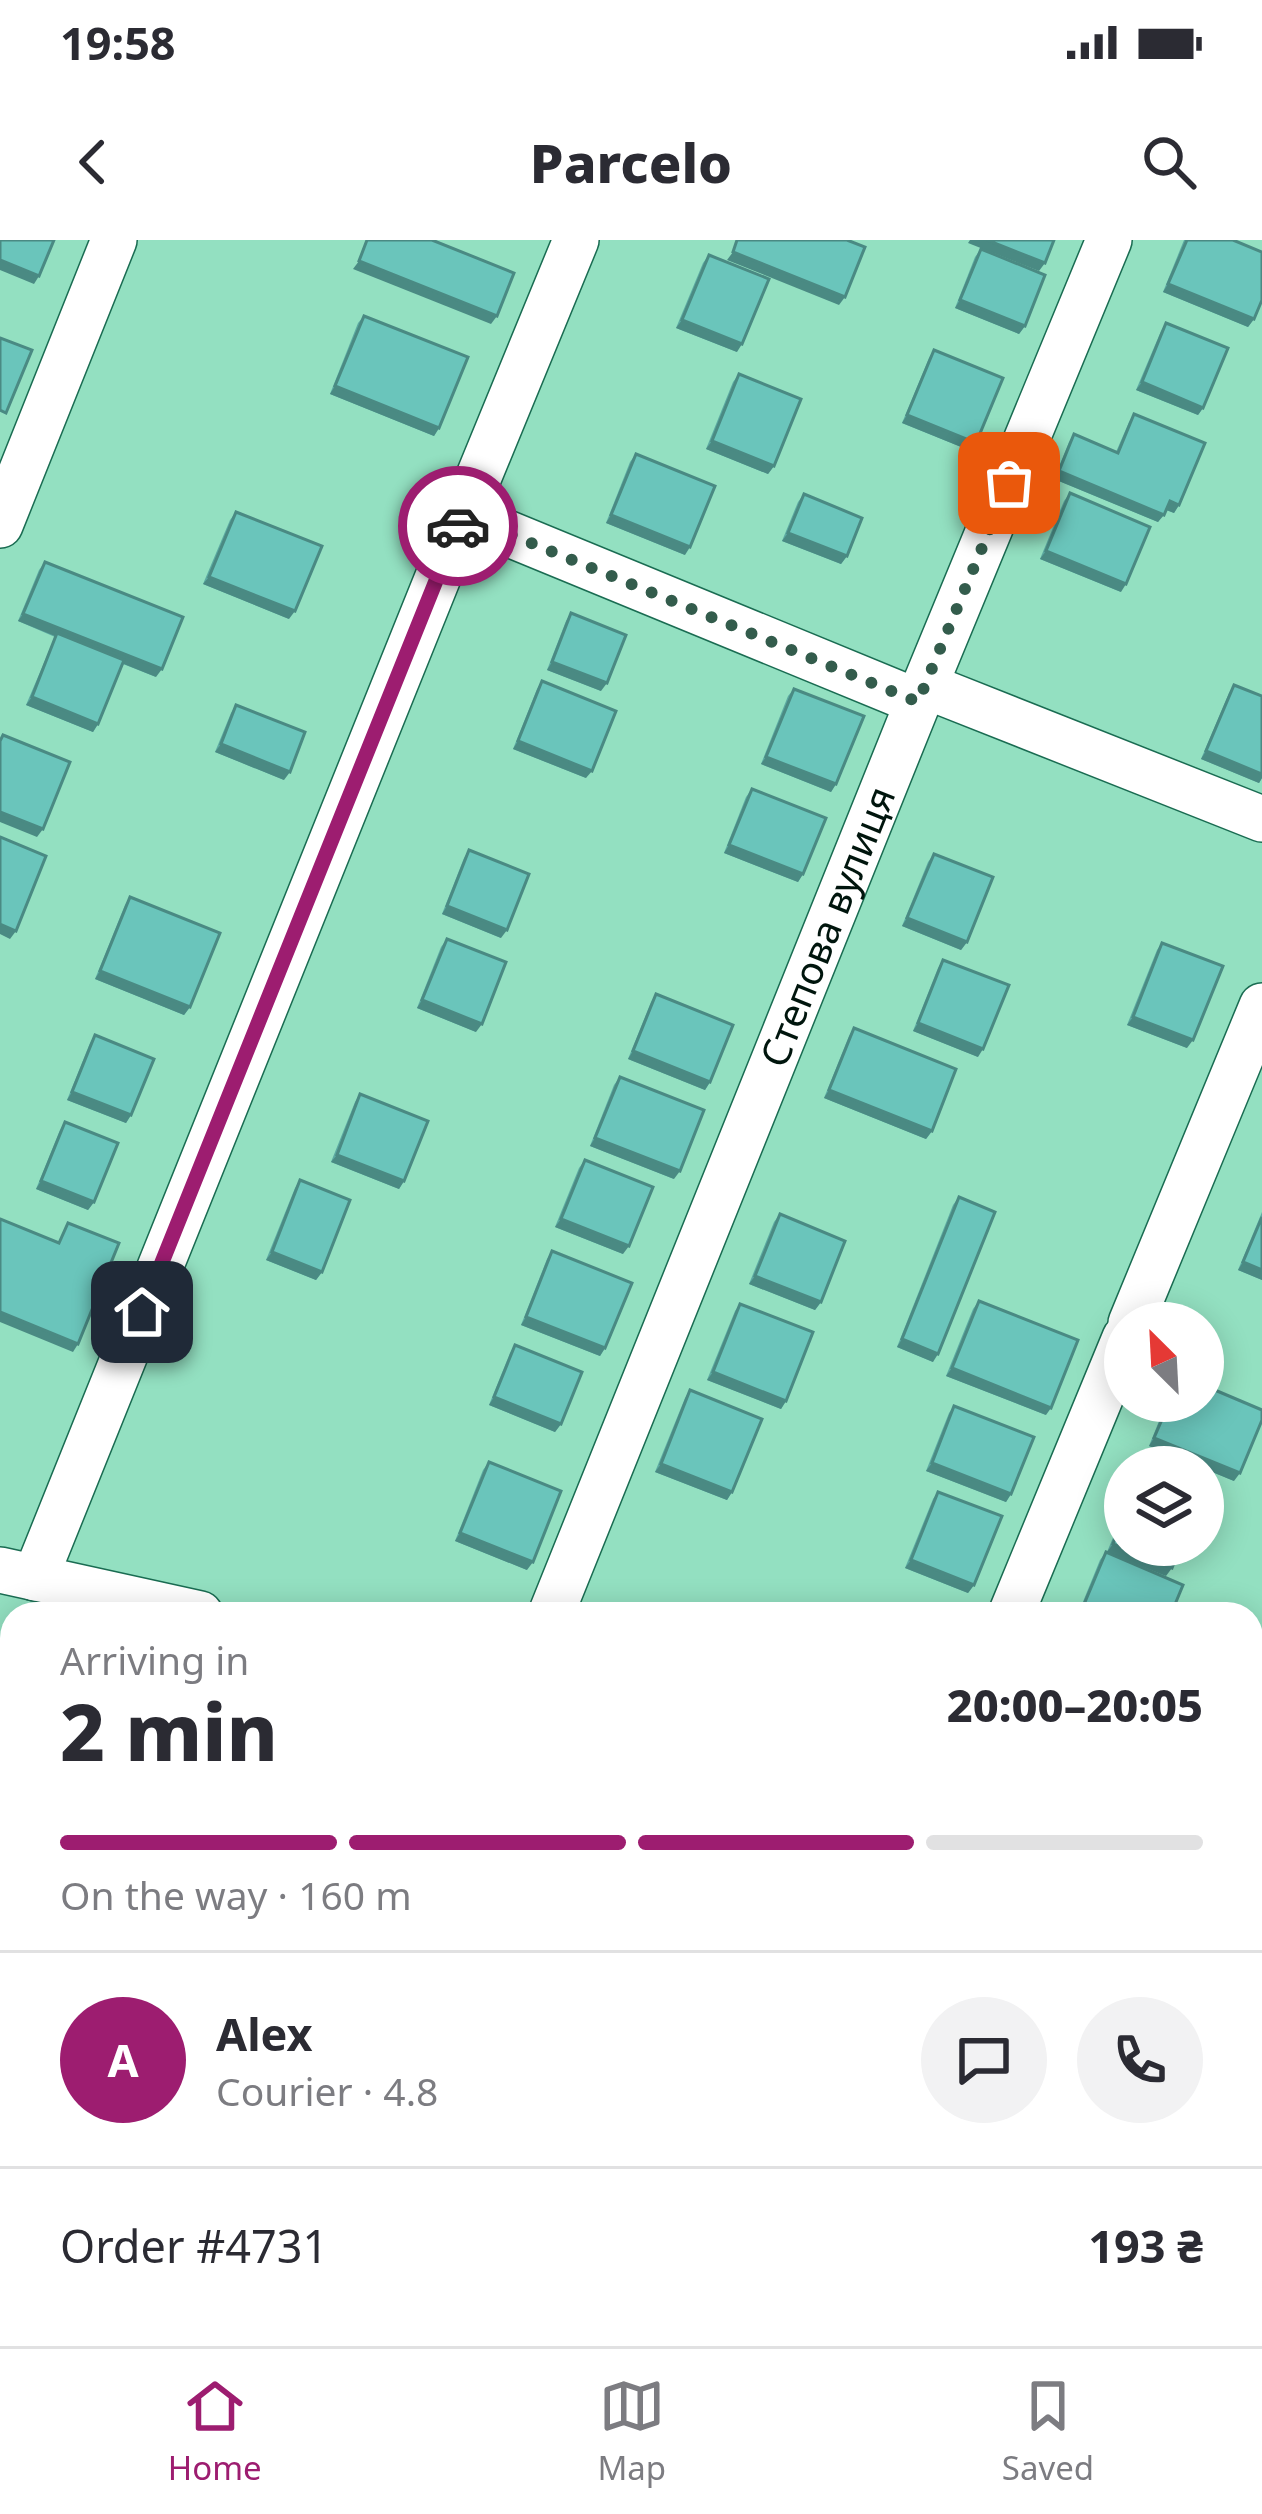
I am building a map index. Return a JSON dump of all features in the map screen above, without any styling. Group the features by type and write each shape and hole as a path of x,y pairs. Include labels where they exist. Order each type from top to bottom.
{"street":[{"path":"0,525 114,240"},
{"path":"145,1602 18,1574 576,240"},
{"name":"Степова вулиця","path":"556,1602 1109,240"},
{"path":"463,515 922,694 1262,819"},
{"path":"1140,1302 1262,1006"},
{"path":"1016,1602 1104,1389"}],"building":[{"path":"0,240 54,240 39,276 0,260"},
{"path":"367,240 432,240 514,273 497,316 359,261"},
{"path":"737,240 847,240 865,247 845,297 733,252"},
{"path":"987,240 1054,240 1045,263"},
{"path":"1187,240 1233,240 1262,252 1262,300 1254,319 1168,284"},
{"path":"981,249 1045,275 1025,326 960,300"},
{"path":"709,255 769,279 742,344 682,320"},
{"path":"364,316 468,357 439,428 335,386"},
{"path":"1166,323 1228,348 1203,408 1142,382"},
{"path":"0,338 32,350 6,413 0,410"},
{"path":"934,350 1003,378 976,443 907,415"},
{"path":"739,374 801,399 774,466 712,441"},
{"path":"1134,414 1205,443 1179,505 1170,501 1164,515 1059,471 1074,434 1118,453"},
{"path":"636,454 715,486 690,547 611,515"},
{"path":"1070,493 1150,527 1126,584 1046,551"},
{"path":"804,494 862,518 847,556 788,533"},
{"path":"236,512 322,546 295,611 209,577"},
{"path":"45,562 183,617 162,669 23,614"},
{"path":"571,613 626,635 607,683 552,662"},
{"path":"57,633 124,660 98,724 32,697"},
{"path":"542,681 616,711 592,771 518,741"},
{"path":"1234,685 1262,696 1262,774 1206,751"},
{"path":"794,689 864,716 836,784 766,757"},
{"path":"236,705 305,732 290,772 221,744"},
{"path":"3,735 70,762 43,829 0,812"},
{"path":"752,789 826,818 803,874 729,845"},
{"path":"0,837 46,856 16,931 0,924"},
{"path":"469,850 529,874 507,930 447,906"},
{"path":"934,854 993,877 967,942 907,918"},
{"path":"130,897 220,933 190,1007 100,971"},
{"path":"447,939 506,962 482,1024 422,1000"},
{"path":"1162,943 1223,966 1193,1040 1133,1017"},
{"path":"943,960 1009,985 983,1049 918,1023"},
{"path":"656,994 733,1025 710,1082 633,1051"},
{"path":"854,1028 956,1069 932,1131 829,1090"},
{"path":"95,1035 154,1059 131,1115 72,1092"},
{"path":"620,1077 704,1110 680,1171 595,1138"},
{"path":"360,1094 428,1121 404,1181 337,1155"},
{"path":"65,1122 118,1143 94,1202 41,1181"},
{"path":"585,1160 653,1187 629,1246 561,1219"},
{"path":"300,1180 350,1200 322,1272 272,1252"},
{"path":"959,1197 995,1212 938,1354 902,1339"},
{"path":"780,1214 845,1241 821,1302 755,1276"},
{"path":"1262,1217 1262,1270 1243,1262"},
{"path":"0,1219 59,1243 68,1223 119,1243 78,1344 0,1312"},
{"path":"552,1251 632,1283 605,1348 526,1317"},
{"path":"979,1301 1078,1340 1051,1408 952,1368"},
{"path":"740,1304 813,1332 786,1401 713,1372"},
{"path":"515,1345 582,1372 561,1424 494,1397"},
{"path":"690,1390 762,1419 732,1492 661,1464"},
{"path":"1224,1394 1262,1410 1240,1473 1224,1466 1224,1446 1174,1446 1154,1438 1161,1422 1224,1422"},
{"path":"954,1406 1034,1437 1011,1494 932,1463"},
{"path":"489,1462 561,1491 533,1562 460,1533"},
{"path":"938,1492 1002,1516 974,1585 911,1560"},
{"path":"1104,1557 1104,1566 1139,1566 1183,1585 1176,1602 1085,1602"}],"way so far":[{"path":"458,526 463,515 918,702 1009,483"}],"route":[{"path":"142,1312 458,526"}]}
